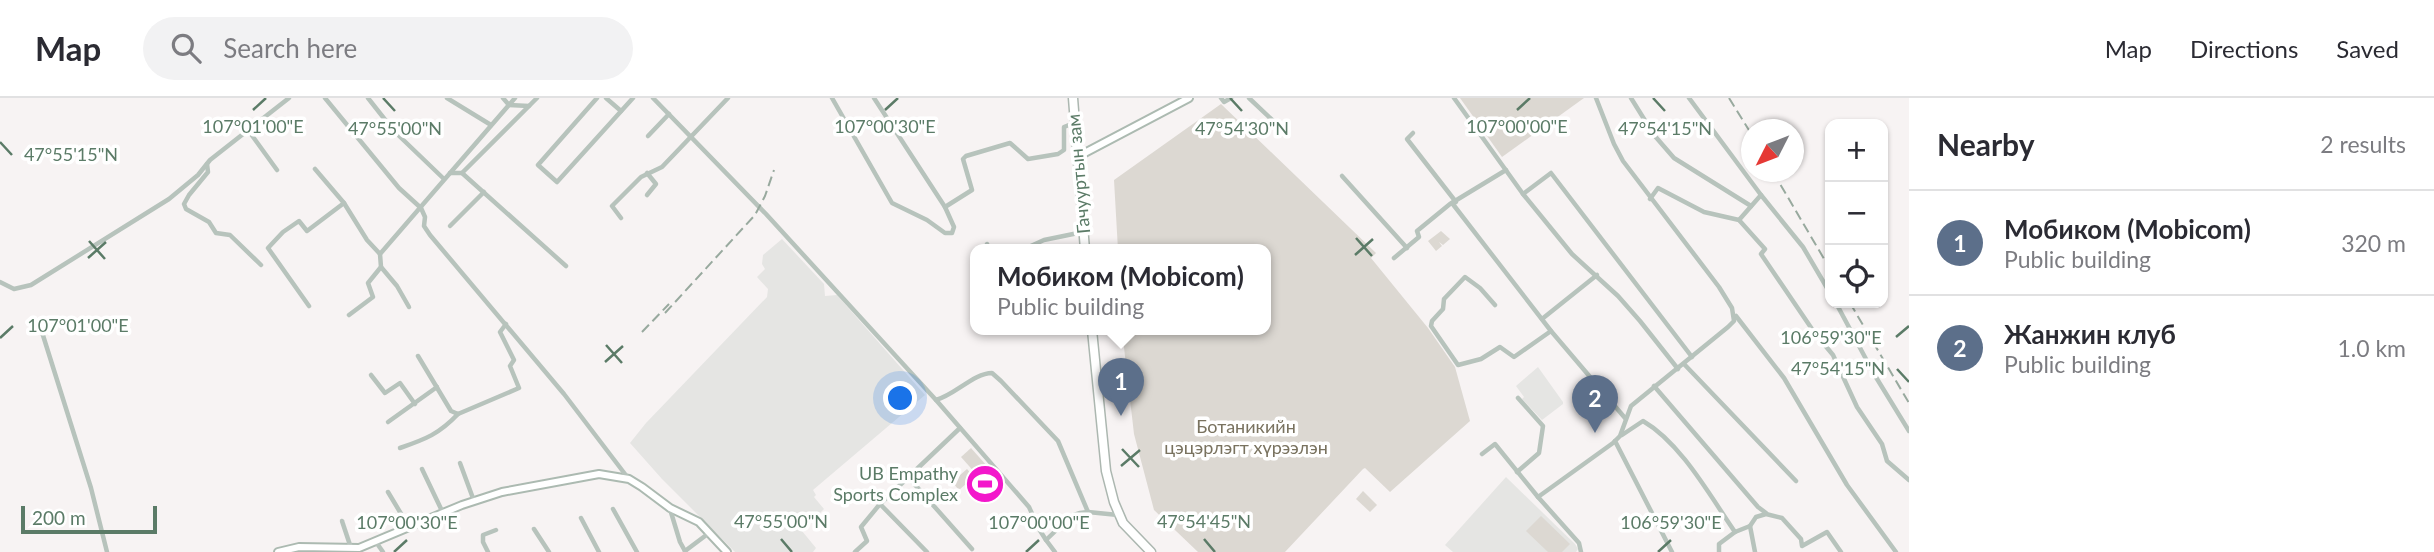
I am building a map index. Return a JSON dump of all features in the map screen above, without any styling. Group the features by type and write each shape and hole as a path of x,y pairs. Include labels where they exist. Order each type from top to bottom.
{"highway":[{"name":"Гачууртын зам","path":"1073,98 1085,244"},
{"path":"1093,335 1106,471 1114,502 1123,523 1151,552"}],"street":[{"path":"0,282 15,289 31,285 169,199 183,189 207,164 289,98"},
{"path":"325,98 399,188 421,208 425,217 424,226 430,235 564,394 629,479 670,508 693,519 727,552"},
{"path":"369,98 394,131 444,178"},
{"path":"447,98 491,125"},
{"path":"503,98 509,105 529,106"},
{"path":"380,254 515,98"},
{"path":"462,173 537,98"},
{"path":"597,98 538,165 557,182 633,98"},
{"path":"606,98 621,111"},
{"path":"653,98 693,136 825,276 936,400 1030,507 1039,529 1055,552"},
{"path":"621,218 612,206 626,190 647,173 662,167 728,98"},
{"path":"832,98 892,203 927,220 945,233 952,233 954,227 945,207 874,98"},
{"path":"1077,158 1189,98"},
{"path":"1221,98 1224,102 1231,98"},
{"path":"1249,98 1285,132"},
{"path":"1454,98 1523,194 1572,254 1597,275 1640,321 1678,369"},
{"path":"1595,98 1614,144 1650,199 1719,287 1735,314 1784,378 1847,485 1896,552"},
{"path":"1630,98 1654,135 1674,158 1751,206"},
{"path":"1689,98 1803,247 1825,284"},
{"path":"648,136 669,114"},
{"path":"945,207 972,190 963,159 966,156 1010,143 1028,159 1058,154 1064,150 1064,127 1074,123"},
{"path":"248,130 277,170"},
{"path":"1413,134 1407,139 1454,203 1551,331 1625,419"},
{"path":"207,164 208,172 189,195 184,205 186,209 209,222 216,233 230,236 261,265"},
{"path":"316,169 380,254 381,267 397,286 409,307"},
{"path":"1394,258 1419,237 1417,231 1454,203 1506,170"},
{"path":"449,173 462,173 566,266"},
{"path":"647,173 656,184 647,195"},
{"path":"1523,194 1551,173 1692,357"},
{"path":"1342,176 1407,248"},
{"path":"1650,199 1658,188 1704,212 1739,220 1765,249 1761,254 1814,332 1837,360 1857,407 1882,444 1887,461 1909,480"},
{"path":"450,226 484,192"},
{"path":"1739,220 1761,195"},
{"path":"309,306 268,248 283,232 299,221 307,231 344,203"},
{"path":"1035,244 1084,232"},
{"path":"349,315 373,297 368,283 381,267"},
{"path":"1542,319 1597,275"},
{"path":"1495,305 1465,277 1444,299 1443,309 1431,326 1458,365 1481,359 1500,346 1514,357 1551,331"},
{"path":"1839,308 1909,431"},
{"path":"1672,552 1618,439 1631,406 1728,327 1734,321 1735,314"},
{"path":"400,448 428,439 443,430 458,414 519,388 510,366 514,360 500,332 506,324"},
{"path":"41,329 91,488 107,552"},
{"path":"418,356 451,411 458,414"},
{"path":"1684,364 1796,481"},
{"path":"936,400 952,394 984,373 992,373 1058,441 1087,512"},
{"path":"371,375 385,393 400,383 415,404"},
{"path":"388,422 437,387"},
{"path":"1654,387 1758,507 1766,514 1782,518 1801,539 1803,549 1827,532 1841,552"},
{"path":"1517,472 1539,453 1543,429 1541,423 1518,398"},
{"path":"1538,497 1643,421 1678,451 1735,531"},
{"path":"855,552 867,541 861,527 880,504 960,428"},
{"path":"1482,454 1495,444 1579,543 1581,552"},
{"path":"460,463 474,501"},
{"path":"422,468 443,513"},
{"path":"278,552 299,547 352,549 514,488 605,474 629,479"},
{"path":"909,478 972,549"},
{"path":"388,492 409,528"},
{"path":"880,504 927,552"},
{"path":"670,508 685,552 710,533"},
{"path":"613,509 637,552"},
{"path":"1046,540 1071,516 1087,512 1118,515"},
{"path":"1720,552 1719,544 1735,531 1750,526 1756,517 1766,514"},
{"path":"581,518 599,552"},
{"path":"342,520 352,549"},
{"path":"1750,526 1755,552"},
{"path":"534,529 549,552"},
{"path":"488,552 483,542 484,535 496,530"},
{"path":"376,542 383,552"}],"shaded area":[{"path":"782,239 824,284 825,296 837,295 925,395 813,490 816,495 814,497 824,509 802,531 816,548 813,552 735,552 630,443 767,297 768,289 757,277 765,269 762,264 763,255"},
{"path":"1538,367 1563,402 1542,420 1522,399 1524,397 1516,386"},
{"path":"1506,477 1575,544 1578,549 1576,552 1453,552 1445,545"}],"green space":[{"path":"1460,98 1584,98 1502,157"},
{"name":"Ботаникийн цэцэрлэгт хүрээлэн","path":"1221,104 1376,253 1371,258 1428,328 1455,367 1470,421 1390,492 1363,469 1285,552 1198,552 1154,510 1134,434 1123,335 1271,335 1271,244 1118,244 1114,180"},
{"path":"1441,231 1450,239 1443,245 1439,242 1442,246 1436,251 1428,241"},
{"path":"971,448 987,466 977,475 961,457"},
{"path":"967,469 974,477 959,490 952,482"},
{"path":"1363,491 1377,505 1370,512 1356,499"},
{"path":"1541,516 1570,544 1562,552 1548,552 1526,531"}],"railway":[{"path":"1729,98 1742,119"},
{"path":"665,313 755,215 774,170"},
{"path":"1779,182 1825,260"},
{"path":"642,332 669,304"},
{"path":"1853,308 1909,403"}],"place":[{"name":"Мобиком (Mobicom)","path":"1121,416"},
{"name":"Жанжин клуб","path":"1595,433"},
{"name":"UB Empathy Sports Complex","path":"985,484"}]}
